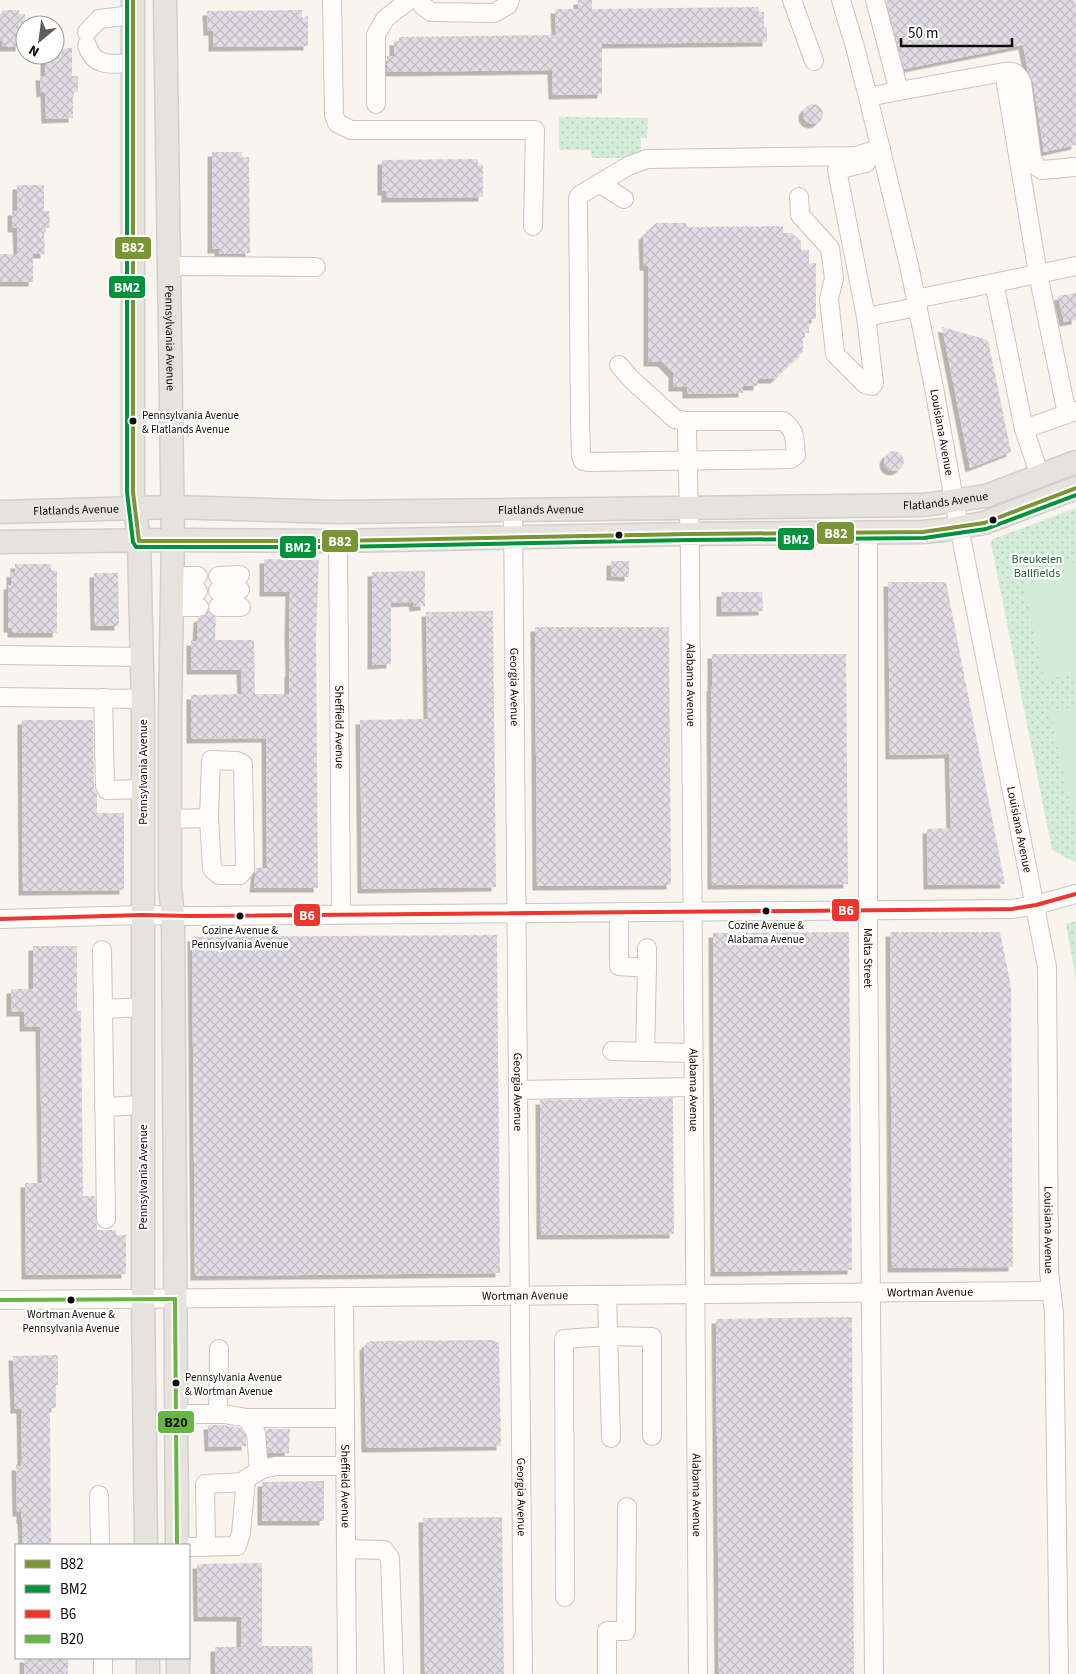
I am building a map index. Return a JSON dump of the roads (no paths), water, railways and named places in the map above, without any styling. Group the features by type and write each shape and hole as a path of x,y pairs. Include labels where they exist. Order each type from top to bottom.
{"main road":[{"name":"Pennsylvania Avenue","path":"165,0 173,540 170,888 173,916 177,1544"},
{"name":"Pennsylvania Avenue","path":"133,7 132,304 135,508 139,540 143,699 143,1299 146,1544"},
{"name":"Flatlands Avenue","path":"0,512 172,507 335,512 923,505 986,496 1076,462"},
{"name":"Flatlands Avenue","path":"0,542 139,540 338,541 690,534 922,532 984,523 1076,488"},
{"path":"148,1659 148,1674"},
{"path":"178,1659 178,1674"}],"street":[{"path":"332,0 334,115 336,123 351,130 535,130 533,226"},
{"path":"376,104 376,35 385,19 409,0"},
{"path":"419,0 431,12 454,13 494,13 508,5 510,0"},
{"path":"792,0 814,61"},
{"name":"Louisiana Avenue","path":"841,0 856,47 883,154 917,303 959,527 1047,967 1049,1261 1054,1323 1059,1674"},
{"path":"875,0 899,91"},
{"path":"132,63 109,64 96,61 90,54 87,39 99,19 133,7"},
{"path":"868,97 1004,72 1014,72 1022,83 1032,158 1036,166 1042,170 1076,167"},
{"path":"1004,72 1038,274 1071,412 1024,429"},
{"path":"619,365 675,419 684,421 783,421 794,434 796,455 791,459 588,462 583,460 581,456 578,198 628,166 647,159 883,154"},
{"path":"799,197 800,215 830,248 834,278 829,299 835,354 865,384 872,386 874,383 866,317 837,170 883,154"},
{"path":"599,183 624,199"},
{"path":"169,266 316,267"},
{"path":"866,317 994,283 1076,266"},
{"path":"994,283 1024,429 1040,476"},
{"name":"Alabama Avenue","path":"687,430 690,507 698,1674"},
{"name":"Georgia Avenue","path":"513,511 523,1674"},
{"name":"Malta Street","path":"868,533 870,1294 874,1674"},
{"name":"Sheffield Avenue","path":"338,541 341,914"},
{"path":"172,592 198,591 172,592"},
{"path":"218,591 240,591 218,591"},
{"path":"0,655 142,657"},
{"path":"0,697 143,699"},
{"path":"103,698 105,786 107,790 143,789"},
{"path":"210,760 237,761 243,764 245,869 240,875 219,875 212,869 209,818 210,760"},
{"path":"170,819 209,818"},
{"path":"0,919 142,915 1012,909 1036,905 1076,894"},
{"path":"619,912 619,966 648,968"},
{"path":"645,1052 647,948"},
{"path":"102,950 106,1219"},
{"path":"103,1009 143,1007"},
{"path":"612,1051 694,1052"},
{"path":"518,1090 694,1087"},
{"path":"104,1107 143,1105"},
{"name":"Wortman Avenue","path":"0,1300 1051,1291"},
{"path":"607,1295 611,1438"},
{"name":"Sheffield Avenue","path":"344,1298 347,1674"},
{"path":"565,1597 564,1339 608,1336 652,1337 652,1436"},
{"path":"218,1414 219,1349"},
{"path":"176,1414 218,1414 247,1418 345,1418"},
{"path":"247,1418 256,1433 259,1471"},
{"path":"246,1482 205,1484 197,1547 237,1546 241,1533 246,1482 246,1479 259,1471 276,1466 345,1466"},
{"path":"99,1495 100,1544"},
{"path":"607,1674 607,1631 626,1631 627,1507"},
{"path":"346,1549 384,1550 390,1558 394,1674"},
{"path":"103,1659 103,1674"}],"place":[{"name":"Pennsylvania Avenue & Flatlands Avenue","path":"133,421"},
{"name":"Cozine Avenue & Alabama Avenue","path":"766,911"},
{"name":"Cozine Avenue & Pennsylvania Avenue","path":"240,916"},
{"name":"Wortman Avenue & Pennsylvania Avenue","path":"71,1300"},
{"name":"Pennsylvania Avenue & Wortman Avenue","path":"176,1383"}],"park label":[{"name":"Breukelen Ballfields","path":"1037,566"}]}
